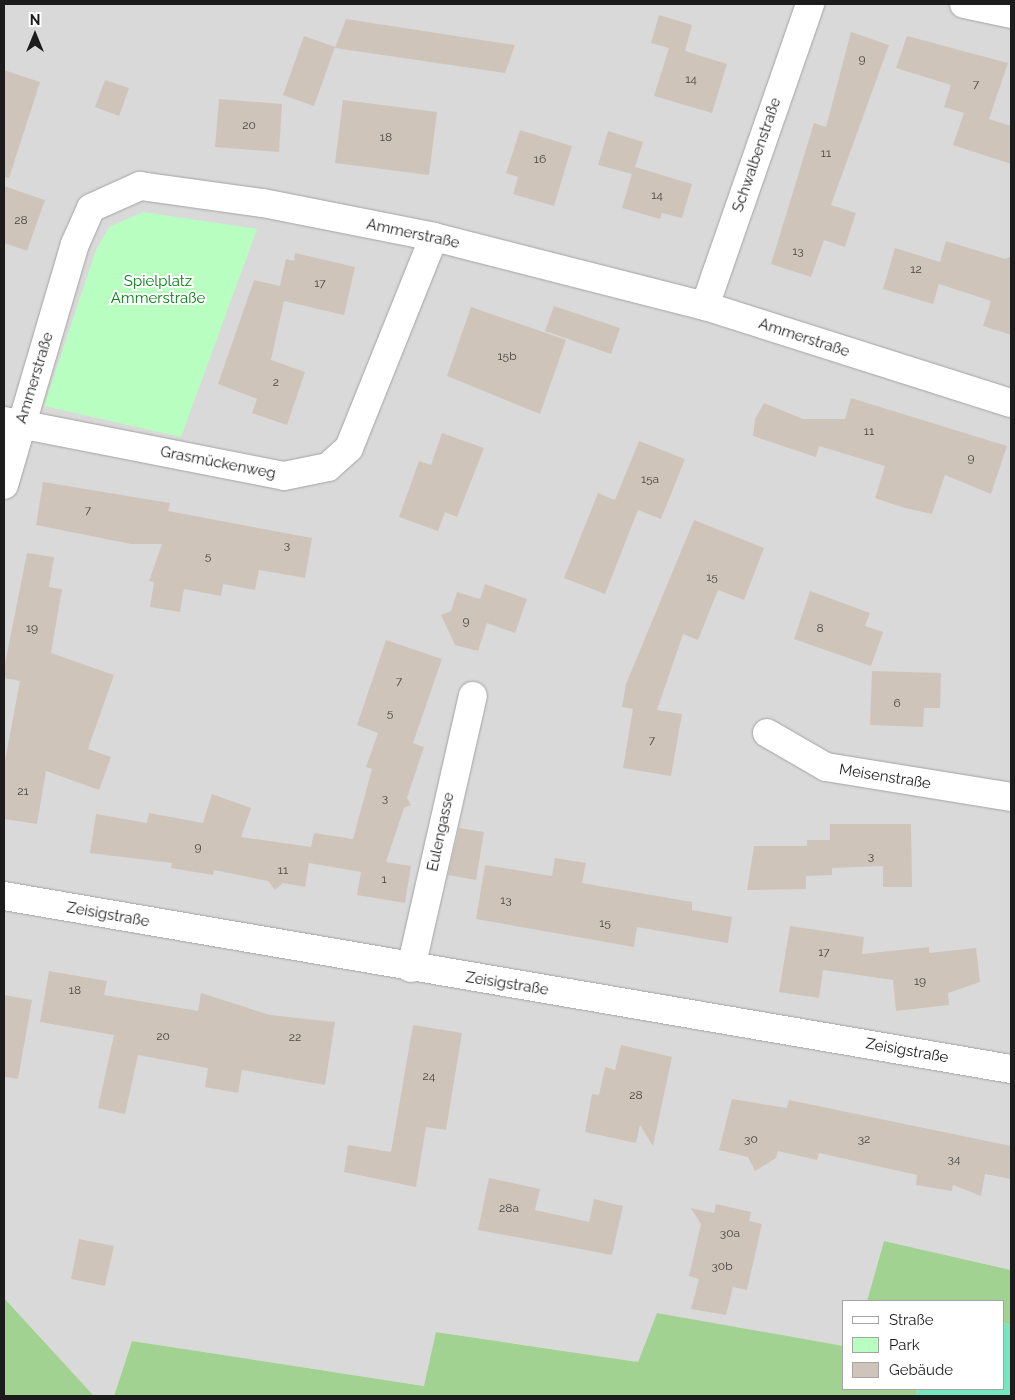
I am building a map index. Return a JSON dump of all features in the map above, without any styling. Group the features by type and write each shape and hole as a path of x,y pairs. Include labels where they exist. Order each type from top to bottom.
{"street":[{"name":"Schwalbenstraße","path":"705,306 810,4"},
{"path":"964,4 1011,14"},
{"name":"Ammerstraße","path":"4,485 12,423 75,244 91,208 140,186 263,204 434,237 705,306 1011,403"},
{"name":"Grasmückenweg","path":"12,423 284,476 328,467 349,448 434,237"},
{"name":"Eulengasse","path":"411,968 473,696"},
{"name":"Meisenstraße","path":"767,732 826,767 1011,798"},
{"name":"Zeisigstraße","path":"4,896 411,968 1011,1069"}],"shaded area":[{"path":"4,4 1011,4 1011,1270 884,1241 867,1300 842,1300 842,1346 657,1314 638,1362 437,1332 425,1386 132,1341 114,1396 94,1396 4,1298"}],"green space":[{"name":"Spielplatz Ammerstraße","path":"143,212 257,229 181,437 44,406 96,250 109,227"},
{"path":"884,1241 1011,1270 1011,1326 1005,1323 1005,1300 867,1300"},
{"path":"4,1298 94,1396 4,1396"},
{"path":"657,1313 842,1346 842,1390 918,1390 916,1396 114,1396 132,1341 424,1386 436,1332 638,1362"},
{"path":"1005,1323 1011,1326 1011,1396 916,1396 918,1390 1005,1390"}],"building":[{"path":"659,15 692,25 685,51 727,64 712,113 654,96 669,48 651,43"},
{"path":"346,19 515,45 505,73 335,48"},
{"path":"851,32 889,45 831,205 856,213 845,247 824,240 811,277 771,264 814,123 826,127"},
{"path":"304,36 335,47 314,106 283,95"},
{"path":"907,36 1008,63 989,119 1011,126 1011,164 953,145 964,113 944,107 951,85 896,68"},
{"path":"4,70 40,82 9,178 4,177"},
{"path":"105,80 129,88 119,116 95,107"},
{"path":"219,99 282,104 279,152 215,147"},
{"path":"343,100 437,112 429,175 335,163"},
{"path":"520,130 572,146 554,206 513,194 518,177 506,173"},
{"path":"608,131 643,142 635,167 692,184 682,218 662,213 660,219 622,208 632,174 598,165"},
{"path":"4,186 45,200 27,251 4,243"},
{"path":"946,241 1005,259 1011,256 1011,335 983,326 991,301 939,284 933,304 883,289 895,248 940,262"},
{"path":"295,253 355,267 344,315 284,301 271,360 305,372 287,425 252,413 257,399 218,384 254,280 280,286 286,259 294,261"},
{"path":"554,306 620,328 611,354 545,331"},
{"path":"471,307 566,340 540,414 447,376"},
{"path":"851,398 1007,446 991,494 945,475 932,514 905,508 875,498 885,466 819,446 816,457 753,436 755,419 764,403 803,419 845,419"},
{"path":"442,433 484,448 457,517 445,512 438,531 399,517 419,461 431,465"},
{"path":"639,441 685,459 661,519 638,510 605,594 564,578 598,493 615,500"},
{"path":"43,482 170,503 168,511 312,538 305,578 259,570 255,590 223,584 221,596 184,589 180,612 150,607 154,582 149,581 162,544 131,544 36,525"},
{"path":"694,520 764,548 744,600 718,590 698,640 683,634 657,710 682,714 671,776 623,768 633,709 622,707 626,684"},
{"path":"27,553 54,557 49,587 62,589 51,653 114,675 88,749 111,757 99,790 46,771 37,824 4,819 4,766 20,681 4,678 4,669"},
{"path":"485,584 527,599 515,633 487,623 478,651 455,645 441,615 451,611 457,592 480,599"},
{"path":"810,591 870,613 865,626 883,632 871,666 794,639"},
{"path":"386,640 442,659 413,743 424,747 407,798 411,805 404,808 386,862 411,866 405,903 357,895 361,872 309,863 305,887 283,883 275,890 268,881 214,870 213,875 171,868 172,863 90,853 96,814 147,823 149,813 203,823 212,794 251,808 241,837 311,847 314,833 353,839 372,769 366,767 378,733 357,725"},
{"path":"872,671 941,673 940,708 924,708 923,727 870,725"},
{"path":"830,824 911,824 912,887 883,887 883,866 832,868 832,875 806,876 806,889 747,890 754,846 807,846 807,840 830,840"},
{"path":"459,828 484,832 476,880 448,875"},
{"path":"555,858 586,863 582,883 692,902 692,910 732,917 728,943 637,927 634,947 476,919 485,865 552,876"},
{"path":"790,926 864,937 862,954 929,947 929,953 976,948 980,982 948,993 949,1005 896,1011 893,980 823,970 819,998 779,992"},
{"path":"49,971 107,981 104,995 198,1011 201,993 270,1015 335,1022 325,1085 242,1070 238,1093 205,1087 208,1068 138,1055 125,1114 98,1108 114,1035 40,1022"},
{"path":"4,995 32,1000 18,1079 4,1077"},
{"path":"413,1025 462,1033 446,1130 426,1127 416,1187 344,1172 348,1145 391,1152"},
{"path":"621,1045 672,1057 653,1146 640,1125 636,1143 585,1132 592,1094 599,1095 605,1067 615,1070"},
{"path":"732,1099 787,1108 789,1100 1011,1146 1011,1179 985,1174 981,1196 953,1185 952,1191 916,1185 917,1175 819,1153 817,1160 778,1151 776,1158 755,1171 748,1157 719,1150"},
{"path":"489,1178 540,1189 535,1210 589,1222 594,1199 623,1206 612,1255 478,1230"},
{"path":"716,1204 751,1212 749,1221 762,1224 747,1290 733,1287 726,1315 691,1309 699,1279 689,1276 701,1224 691,1208 714,1213"},
{"path":"79,1239 114,1246 105,1286 71,1279"}]}
